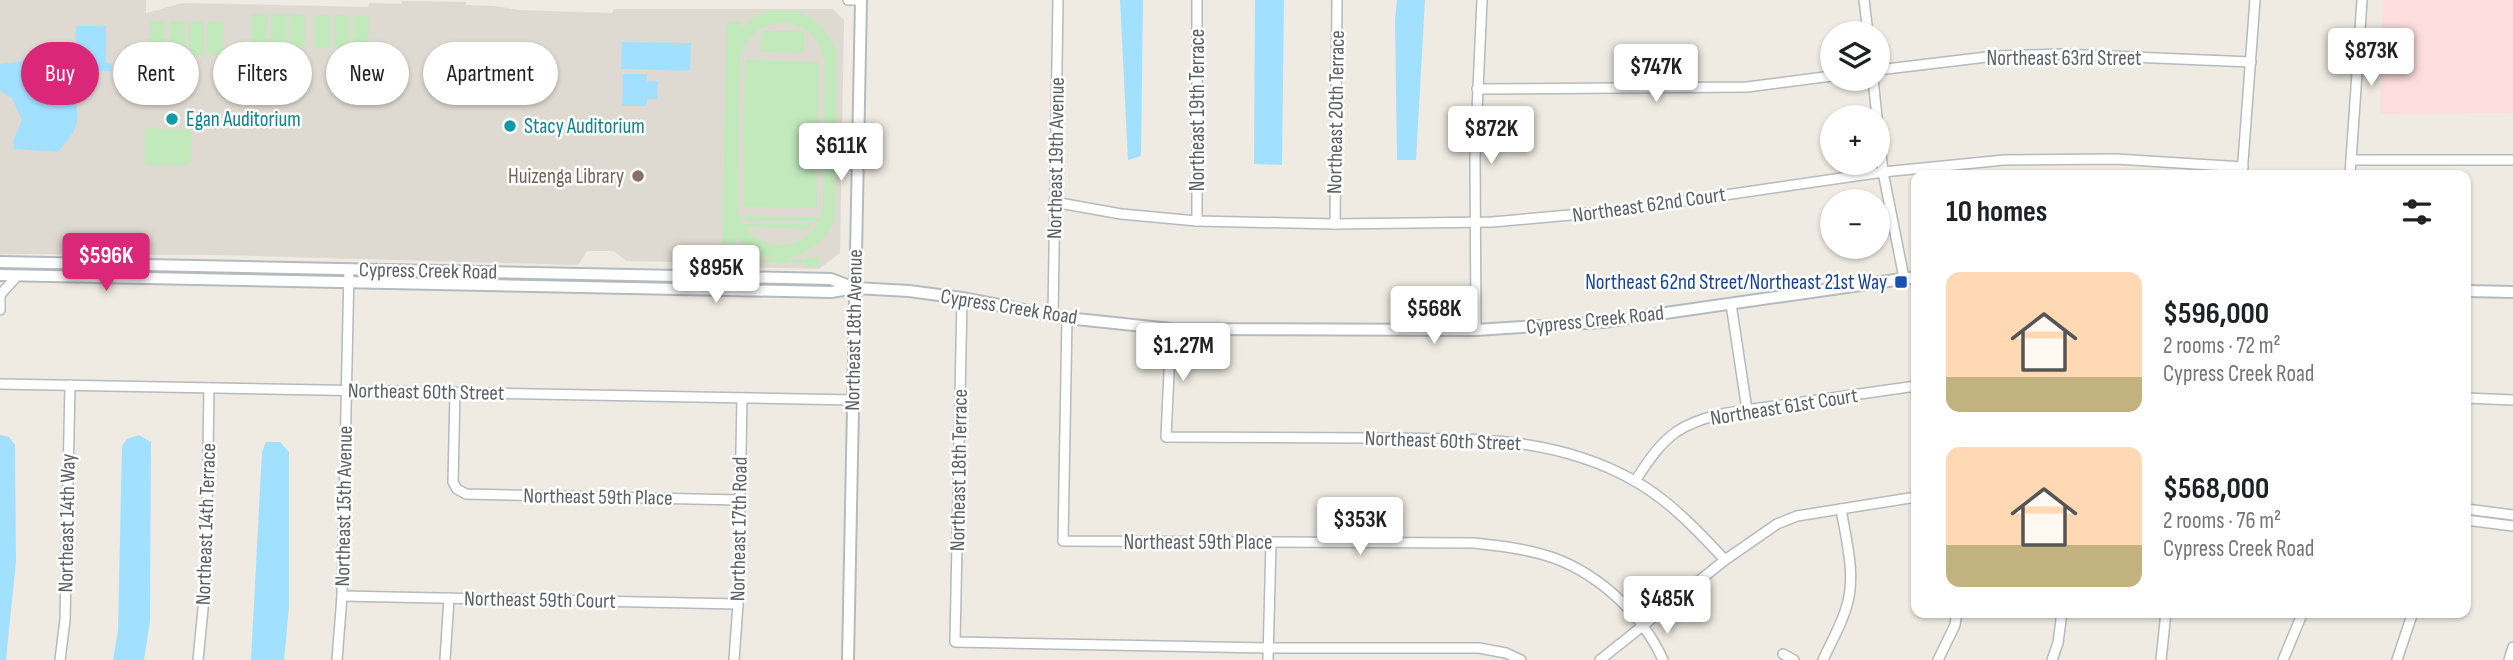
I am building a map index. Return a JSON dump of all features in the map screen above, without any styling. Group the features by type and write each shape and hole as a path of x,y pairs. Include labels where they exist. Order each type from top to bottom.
{"street":[{"path":"848,0 861,0"},
{"name":"Northeast 18th Avenue","path":"848,660 861,0"},
{"name":"Northeast 19th Avenue","path":"1053,315 1058,0"},
{"name":"Northeast 19th Terrace","path":"1196,221 1197,0"},
{"name":"Northeast 20th Terrace","path":"1335,224 1337,0"},
{"path":"1476,330 1477,89 1482,0"},
{"path":"1864,0 1867,21"},
{"path":"2242,170 2255,0"},
{"path":"2350,170 2362,0"},
{"name":"Northeast 63rd Street","path":"1890,69 1995,56 2048,55 2251,62"},
{"path":"1477,89 1747,87 1820,78"},
{"name":"Northeast 62nd Court","path":"1890,171 2004,160 2116,159 2232,170"},
{"path":"2351,160 2513,160"},
{"name":"Northeast 62nd Court","path":"1054,202 1121,214 1196,221 1335,224 1477,222 1615,211 1862,175"},
{"path":"1884,175 1904,278"},
{"path":"2,262 2,275"},
{"name":"Cypress Creek Road","path":"2,262 831,279 855,288"},
{"name":"Northeast 15th Avenue","path":"337,660 342,596 349,269"},
{"name":"Cypress Creek Road","path":"2,275 831,292 855,288 909,291 1053,315 1171,329 1476,330 1603,322 1911,277"},
{"path":"0,310 0,295 18,275"},
{"path":"2471,291 2513,292"},
{"name":"Northeast 18th Terrace","path":"962,298 955,642 1268,648"},
{"path":"1731,304 1747,411"},
{"name":"Northeast 59th Place","path":"1067,317 1063,541 1474,543 1517,548 1555,558 1587,575 1615,596 1643,626 1663,660"},
{"name":"Northeast 60th Street","path":"1171,329 1166,437 1483,439 1548,447 1581,457 1636,481 1684,518 1725,560"},
{"name":"Northeast 60th Street","path":"0,384 853,400"},
{"name":"Northeast 14th Way","path":"60,660 65,620 70,385"},
{"name":"Northeast 14th Terrace","path":"198,660 206,578 209,387"},
{"name":"Northeast 61st Court","path":"1636,481 1654,452 1678,431 1700,421 1747,411 1911,387"},
{"name":"Northeast 59th Place","path":"455,392 453,482 457,489 466,494 740,500"},
{"name":"Northeast 17th Road","path":"734,660 738,604 742,398"},
{"path":"2471,398 2513,400"},
{"path":"1600,660 1725,560 1777,524 1797,516 1911,498"},
{"path":"1823,660 1847,607 1850,594 1851,577 1841,509"},
{"path":"2471,510 2513,515"},
{"path":"2471,521 2513,526"},
{"path":"1268,660 1271,542"},
{"name":"Northeast 59th Court","path":"342,596 738,604"},
{"path":"445,660 449,598"},
{"path":"1938,660 1956,618"},
{"path":"2052,660 2058,643 2061,618"},
{"path":"2161,660 2165,618"},
{"path":"2283,660 2300,618"},
{"path":"2397,660 2411,618"},
{"path":"2509,660 2513,647"},
{"path":"1268,648 1479,648 1506,653 1521,660"},
{"path":"1783,654 1794,660"}],"shaded area":[{"path":"0,0 146,0 146,13 183,3 368,7 369,3 402,4 402,1 466,2 466,5 519,10 612,13 614,9 833,9 844,20 840,253 819,269 720,267 720,263 626,261 614,251 587,251 579,264 575,265 219,255 0,254"},
{"path":"2383,0 2513,0 2513,113 2380,114"}],"green space":[{"path":"772,10 795,11 805,15 822,26 837,55 835,217 822,240 802,254 785,259 805,260 806,257 819,257 819,267 805,267 805,263 738,262 737,266 722,266 722,255 738,255 738,259 774,259 752,251 737,238 736,244 722,244 727,22 741,22 741,28 754,17","holes":["782,22 812,35 824,56 823,206 820,218 745,216 745,221 819,221 804,238 784,245 762,241 745,227 811,229 811,224 743,224 738,211 740,58 755,33"]},
{"path":"251,14 267,14 266,42 251,42"},
{"path":"271,14 286,14 286,42 270,42"},
{"path":"290,14 305,15 305,42 289,42"},
{"path":"315,15 330,15 330,42 326,42 326,48 315,48"},
{"path":"334,15 349,15 349,42 334,42"},
{"path":"354,16 369,16 368,42 353,42"},
{"path":"150,21 165,21 165,42 150,42"},
{"path":"170,21 185,22 185,42 169,42"},
{"path":"189,22 204,22 204,55 199,55 199,42 189,42"},
{"path":"208,22 224,22 223,42 213,42 213,55 208,55"},
{"path":"762,31 804,31 804,53 761,52"},
{"path":"745,60 819,62 817,208 743,207"},
{"path":"145,128 192,130 191,161 187,166 145,165"}],"water":[{"path":"1120,0 1143,0 1141,156 1128,160"},
{"path":"1255,0 1284,0 1282,165 1254,164"},
{"path":"1397,0 1425,0 1416,160 1397,160"},
{"path":"76,26 106,26 106,63 112,64 112,71 99,71 99,42 76,42"},
{"path":"622,42 691,43 690,71 621,69"},
{"path":"21,60 21,105 76,105 77,123 58,152 14,149 13,141 22,120 12,98 0,91 0,64"},
{"path":"623,74 647,74 647,81 658,81 657,99 647,99 646,106 622,106"},
{"path":"0,435 9,437 15,445 16,561 6,660 0,660"},
{"path":"139,435 151,442 150,621 144,660 113,660 118,630 122,446 127,439"},
{"path":"266,442 280,442 289,452 289,607 284,660 251,660 262,452"}],"place":[{"name":"Egan Auditorium","path":"172,119"},
{"name":"Stacy Auditorium","path":"510,126"},
{"name":"Huizenga Library","path":"638,176"},
{"name":"Northeast 62nd Street/Northeast 21st Way","path":"1901,282"}]}
